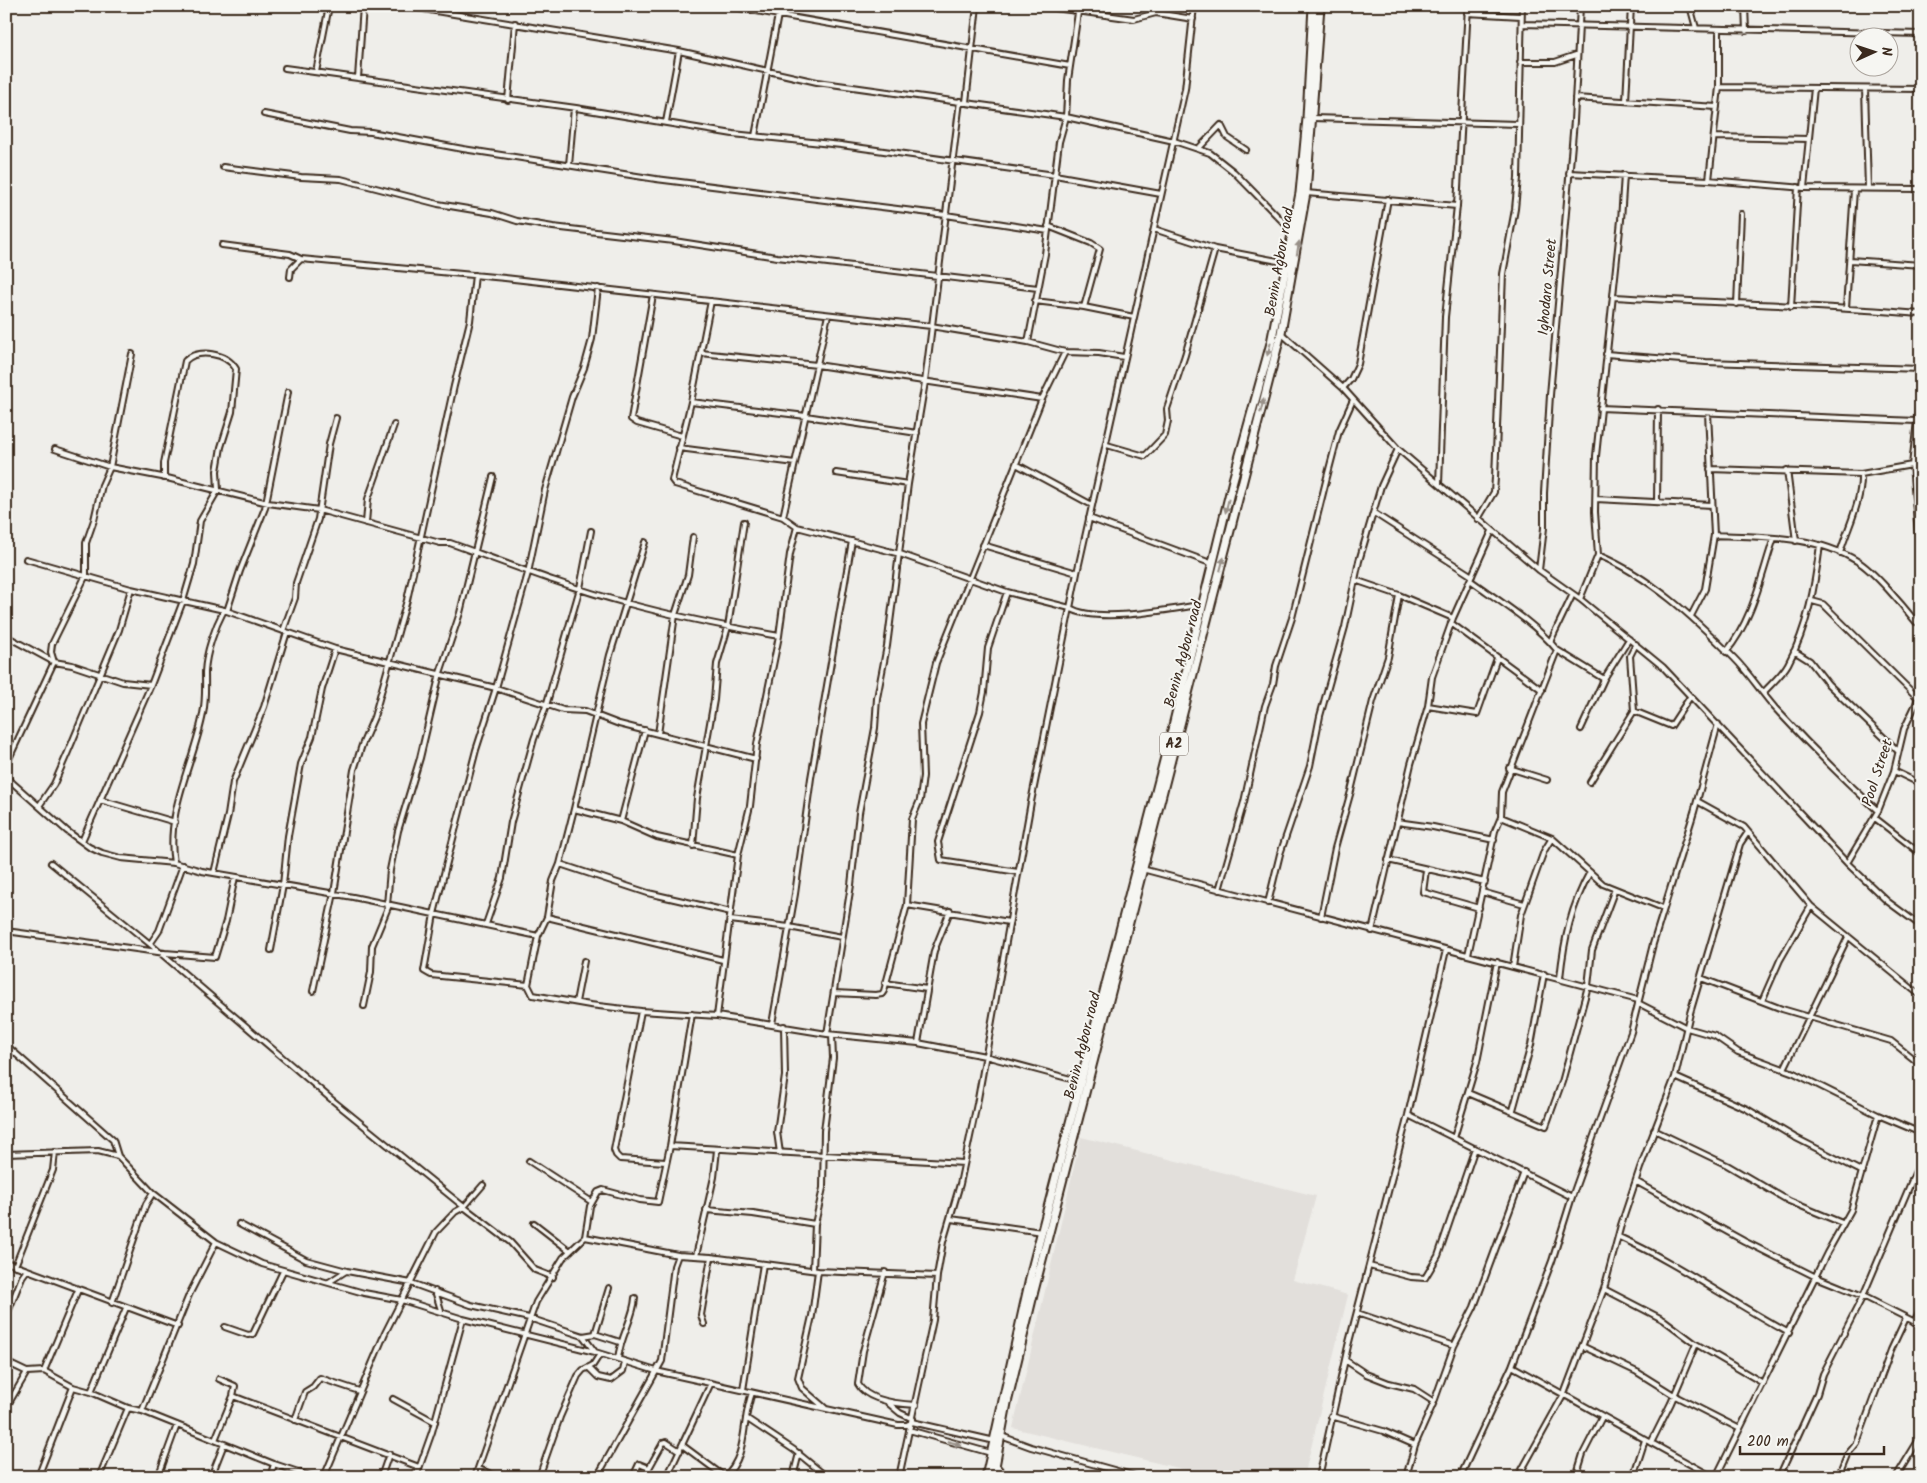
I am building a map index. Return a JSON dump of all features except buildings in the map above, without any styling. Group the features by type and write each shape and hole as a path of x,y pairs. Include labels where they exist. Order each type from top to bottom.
{"highway":[{"name":"Benin Agbor road","path":"998,1440 1042,1232 1204,604 1233,480 1271,343 1288,263 1300,193 1307,118 1313,6"},
{"name":"Benin Agbor road","path":"986,1477 998,1440 1034,1291 1281,333 1306,194 1320,6"},
{"path":"1233,480 1243,482"},
{"name":"Benin Agbor road","path":"993,1477 996,1463 994,1454"}],"street":[{"path":"316,72 329,6"},
{"path":"358,78 363,6"},
{"path":"405,6 679,51 817,82 1066,117 1174,141 1210,153 1234,172 1293,232"},
{"path":"728,6 1070,66"},
{"path":"966,102 977,6"},
{"path":"1041,6 1134,19 1156,13 1193,19"},
{"path":"1028,342 1048,228 1059,142 1066,117 1070,66 1078,6"},
{"path":"899,1477 933,1320 937,1276 943,1242 951,1219 964,1163 1018,872 1077,573 1185,89 1194,6"},
{"path":"1439,484 1445,316 1458,206 1468,7 1454,6"},
{"path":"1478,519 1490,502 1494,485 1502,283 1516,201 1522,6"},
{"name":"Ighodaro Street","path":"1539,570 1544,528 1547,444 1575,98 1580,6"},
{"path":"1626,101 1631,6"},
{"path":"1690,6 1696,28"},
{"path":"1745,6 1746,31"},
{"path":"1467,13 1522,16"},
{"path":"755,136 778,15"},
{"path":"508,100 515,23"},
{"path":"1522,24 1921,34"},
{"path":"1709,180 1719,87 1719,30"},
{"path":"666,122 679,51"},
{"path":"1520,62 1555,62 1576,55"},
{"path":"286,68 574,108 755,136 841,145 1056,175 1162,194"},
{"path":"1719,87 1921,90"},
{"path":"1804,188 1814,88"},
{"path":"1865,89 1868,188"},
{"path":"1575,98 1717,107"},
{"path":"825,1408 802,1388 798,1378 812,1316 815,1224 823,1188 824,1131 832,1058 830,1035 834,994 900,554 908,484 925,382 960,101"},
{"path":"569,165 574,108"},
{"path":"264,114 350,131 371,132 656,179 1048,228 1073,235 1100,249 1084,307"},
{"path":"1313,118 1518,124"},
{"path":"1198,149 1222,125 1227,137 1246,150"},
{"path":"1714,137 1809,139"},
{"path":"223,167 301,177 341,178 430,202 554,227 1038,288"},
{"path":"1569,173 1709,180 1804,188 1854,190 1868,188 1921,189"},
{"path":"1580,599 1598,555 1595,512 1596,456 1606,354 1614,297 1624,175"},
{"path":"1791,307 1798,187"},
{"path":"1846,308 1854,190"},
{"path":"1306,194 1458,206"},
{"path":"1343,388 1351,379 1358,364 1388,199"},
{"path":"1738,304 1741,214"},
{"path":"1154,229 1215,249 1288,263"},
{"path":"222,245 290,254 301,259 712,300 931,326 1028,342 1065,352 1099,353 1124,357"},
{"path":"1107,445 1145,456 1165,435 1168,421 1167,409 1215,249"},
{"path":"290,277 291,269 301,259"},
{"path":"1850,260 1921,265"},
{"path":"313,991 334,893 354,770 362,745 374,718 422,537 454,386 470,321 475,275"},
{"path":"528,985 467,980 425,974 434,914 476,750 496,688 528,573 545,490 572,397 584,368 592,340 598,288"},
{"path":"653,295 631,419 637,424 682,436"},
{"path":"1614,297 1791,307 1846,308 1921,314"},
{"path":"712,300 692,402 672,480 675,484 783,516 797,527 900,554 970,577 1007,592 1086,614 1105,615 1204,604"},
{"path":"1035,300 1134,317"},
{"path":"783,516 828,315"},
{"path":"1281,333 1343,388 1398,450 1539,570 1580,599 1663,667 1718,724 1765,778 1847,863 1887,902 1921,926"},
{"path":"834,994 882,994 907,905 912,819 920,800 923,776 921,724 936,663 1042,399 1065,352"},
{"path":"82,841 151,685 183,601 194,564 200,521 218,490 217,471 221,447 232,412 236,369 233,364 207,353 195,354 185,361 164,463 164,478"},
{"path":"701,353 817,366 1042,399"},
{"path":"6,765 54,662 51,652 52,644 86,575 86,543 94,520 102,485 110,467 132,354"},
{"path":"1606,354 1706,362 1921,369"},
{"path":"1921,386 1912,465 1921,568"},
{"path":"174,863 173,834 175,822 204,713 208,660 217,624 226,610 266,503 288,392"},
{"path":"1219,890 1244,802 1265,706 1292,618 1339,431 1353,400"},
{"path":"692,402 806,416 917,433"},
{"path":"1600,408 1916,421"},
{"path":"1657,501 1658,409"},
{"path":"1691,616 1705,589 1714,535 1708,413"},
{"path":"214,873 228,815 233,782 264,708 295,598 296,583 318,519 336,418"},
{"path":"366,522 368,499 394,425"},
{"path":"679,448 795,464"},
{"path":"56,449 110,467 218,490 266,503 319,510 440,543 450,543 528,573 626,603 728,627 779,636"},
{"path":"1268,903 1283,845 1310,766 1320,716 1374,513 1382,486 1398,450"},
{"path":"1016,464 1092,505"},
{"path":"1710,469 1787,470 1861,474 1912,465"},
{"path":"1787,470 1796,541"},
{"path":"836,473 908,484"},
{"path":"1840,553 1862,491 1861,474"},
{"path":"364,1006 371,972 372,946 388,904 390,870 398,831 420,758 440,674 460,613 493,477"},
{"path":"1596,499 1712,505"},
{"path":"1374,513 1471,578 1550,642 1557,650 1604,679"},
{"path":"1089,518 1214,564"},
{"path":"693,846 697,798 714,700 717,664 728,627 744,522"},
{"path":"717,1016 738,855 750,806 756,759 779,636 790,554 797,527"},
{"path":"486,924 502,878 511,822 534,739 546,706 580,588 590,531"},
{"path":"1372,931 1397,822 1428,706 1432,677 1452,620 1492,531"},
{"path":"1714,535 1796,541 1820,545 1840,553 1858,561 1874,575 1916,622 1921,623"},
{"path":"658,734 675,615 688,576 692,538"},
{"path":"1726,652 1736,641 1749,615 1774,538"},
{"path":"772,1024 789,927 811,778 852,541"},
{"path":"645,542 610,656 574,809 560,864 553,881 547,917 538,936 528,985 533,995 641,1012 717,1016 830,1035 918,1043 985,1056 1082,1082"},
{"path":"984,545 1077,573"},
{"path":"1763,693 1784,670 1794,651 1812,601 1820,545"},
{"path":"1598,555 1624,566 1691,616 1838,773 1878,811"},
{"path":"26,559 131,589 226,610 335,648 496,688 546,706 568,711 585,711 597,717 756,759"},
{"path":"1355,580 1399,595 1452,620 1497,658 1542,690"},
{"path":"39,806 54,784 124,615 131,589"},
{"path":"1007,592 988,648 980,712 938,842 941,860 1018,872"},
{"path":"1550,642 1572,594"},
{"path":"1321,917 1334,848 1351,791 1373,702 1388,657 1399,595"},
{"path":"1812,601 1823,604 1873,651 1918,698"},
{"path":"6,636 54,662 72,665 123,682 151,685"},
{"path":"1581,729 1604,679 1629,639"},
{"path":"1590,782 1634,711 1630,656 1636,644"},
{"path":"271,950 284,885 288,836 299,773 312,736 322,690 335,648"},
{"path":"1468,955 1501,817 1502,792 1509,768 1557,650"},
{"path":"1794,651 1810,661 1828,684 1898,751"},
{"path":"1428,706 1477,714 1497,658"},
{"name":"Pool Street","path":"1847,863 1878,811 1894,771 1904,729 1918,704 1921,686"},
{"path":"1634,711 1671,726 1690,697"},
{"path":"1460,1477 1512,1366 1552,1262 1572,1197 1631,1032 1663,908 1697,801 1718,724"},
{"path":"621,821 645,730"},
{"path":"1509,768 1546,780"},
{"path":"1894,771 1921,784"},
{"path":"6,777 89,847 121,858 174,863 214,873 334,893 538,936"},
{"path":"100,800 175,822"},
{"path":"1697,801 1736,822 1748,832 1811,906 1921,996"},
{"path":"574,809 621,821 657,837 738,855"},
{"path":"1501,817 1552,838 1603,884 1663,908"},
{"path":"1875,818 1921,854"},
{"path":"1397,822 1433,827 1494,840"},
{"path":"1518,1477 1564,1394 1604,1289 1618,1237 1654,1130 1675,1077 1687,1028 1740,844 1748,832"},
{"path":"1513,966 1524,904 1544,851 1552,838"},
{"path":"1388,860 1485,882"},
{"path":"51,863 150,944 338,1104 510,1242 535,1270 553,1276"},
{"path":"560,864 648,893 731,912"},
{"path":"150,944 159,931 183,865"},
{"path":"1142,869 1372,931 1560,978 1638,1001 1687,1028 1715,1036 1738,1052 1784,1069 1878,1115 1921,1133"},
{"path":"1426,870 1423,892 1479,908"},
{"path":"1560,978 1564,941 1571,915 1577,894 1590,872"},
{"path":"6,931 159,952 215,957 226,921 235,876"},
{"path":"1468,1093 1547,1126 1562,1082 1588,986 1592,950 1615,889"},
{"path":"1482,892 1524,904"},
{"path":"907,905 1009,922"},
{"path":"1762,1001 1780,960 1811,906"},
{"path":"918,1043 934,951 950,911"},
{"path":"547,917 724,960"},
{"path":"730,920 789,927 842,938"},
{"path":"1784,1069 1848,937"},
{"path":"1319,1477 1331,1416 1408,1115 1446,950"},
{"path":"576,1002 584,961"},
{"path":"1454,1138 1468,1093 1497,962"},
{"path":"1512,1110 1531,1045 1544,974"},
{"path":"1701,978 1809,1017 1890,1041 1921,1065"},
{"path":"885,983 927,989"},
{"path":"641,1012 614,1150 620,1159 666,1162"},
{"path":"475,1477 529,1318 536,1302 563,1258 585,1237 592,1202 598,1192 603,1190 657,1202 670,1146 692,1014"},
{"path":"780,1153 777,1132 785,1076 784,1026"},
{"path":"6,1044 113,1140 118,1156 153,1193 216,1242 244,1257 283,1271 364,1293 441,1310 463,1319 595,1352 656,1371 907,1426 910,1431 994,1454"},
{"path":"1675,1077 1747,1109 1801,1141 1863,1172"},
{"path":"1408,1115 1572,1197"},
{"path":"1512,1366 1714,1477 1789,1333 1842,1223 1851,1210 1878,1115"},
{"path":"1654,1130 1727,1165 1789,1201 1842,1223"},
{"path":"670,1146 964,1163"},
{"path":"1369,1266 1411,1277 1425,1278 1438,1256 1475,1148"},
{"path":"696,1256 717,1150"},
{"path":"6,1154 98,1151 118,1156"},
{"path":"15,1266 53,1170 55,1152"},
{"path":"1779,1477 1817,1394 1823,1374 1863,1296 1921,1159"},
{"path":"529,1161 592,1202"},
{"path":"1406,1477 1415,1445 1434,1402 1454,1346 1474,1307 1524,1172"},
{"path":"1637,1182 1816,1277 1863,1296 1921,1326"},
{"path":"324,1477 388,1324 436,1232 455,1212 464,1207 483,1185"},
{"path":"112,1303 146,1204 153,1193"},
{"path":"706,1210 754,1214 815,1224"},
{"path":"951,1219 1042,1232"},
{"path":"534,1223 570,1251"},
{"path":"239,1224 299,1257 347,1271 411,1283 470,1305 529,1318 583,1336 595,1334 620,1342"},
{"path":"585,1237 678,1256 711,1257 815,1270 937,1276"},
{"path":"1618,1237 1648,1250 1696,1277 1745,1309 1789,1333"},
{"path":"142,1411 189,1296 216,1242"},
{"path":"597,1477 664,1355 674,1266 678,1256"},
{"path":"704,1324 701,1315 711,1257"},
{"path":"6,1262 178,1326"},
{"path":"743,1390 763,1264"},
{"path":"6,1317 22,1277 27,1270"},
{"path":"225,1327 248,1335 253,1334 283,1271"},
{"path":"329,1282 347,1271"},
{"path":"885,1272 863,1351 858,1384 862,1390 888,1403 912,1420 1031,1447 1139,1477"},
{"path":"595,1334 609,1288"},
{"path":"1604,1289 1664,1320 1696,1344 1763,1383"},
{"path":"44,1371 78,1290"},
{"path":"435,1291 441,1310"},
{"path":"618,1359 620,1342 634,1308 635,1298"},
{"path":"91,1392 126,1308"},
{"path":"1914,1322 1921,1308"},
{"path":"1357,1313 1454,1346"},
{"path":"1838,1477 1847,1456 1857,1443 1888,1359 1906,1318"},
{"path":"416,1477 435,1422 463,1319"},
{"path":"583,1336 595,1352"},
{"path":"1651,1443 1696,1344"},
{"path":"1582,1346 1637,1372 1673,1394 1740,1429"},
{"path":"539,1477 560,1417 578,1376 583,1370 589,1368 600,1354"},
{"path":"1345,1360 1366,1374 1389,1383 1414,1389 1434,1402"},
{"path":"6,1362 27,1372 44,1371 73,1386 128,1408 142,1411 274,1464 313,1477"},
{"path":"589,1368 598,1377 611,1380 623,1372 625,1362"},
{"path":"6,1408 27,1372"},
{"path":"295,1420 305,1392 313,1387 320,1378 359,1391"},
{"path":"215,1440 233,1396 234,1384 219,1379"},
{"path":"667,1477 710,1383"},
{"path":"38,1477 73,1386"},
{"path":"682,1444 725,1477 734,1468 740,1457 747,1406 752,1393"},
{"path":"233,1396 419,1467"},
{"path":"394,1399 435,1422"},
{"path":"888,1403 916,1405"},
{"path":"99,1477 128,1408"},
{"path":"1331,1416 1383,1431 1415,1445"},
{"path":"1576,1477 1583,1454 1602,1417"},
{"path":"746,1418 798,1453 828,1477"},
{"path":"907,1426 912,1420"},
{"path":"158,1477 177,1425"},
{"path":"1896,1477 1920,1438"},
{"path":"1633,1477 1645,1440"},
{"path":"633,1477 639,1464 649,1468 663,1442 680,1450"},
{"path":"211,1477 224,1444"},
{"path":"793,1477 798,1453"},
{"path":"381,1477 389,1454"},
{"path":"996,1463 1006,1477"},
{"path":"270,1477 274,1464"},
{"path":"479,1469 498,1477"}],"shaded area":[{"path":"1081,1137 1316,1196 1293,1280 1348,1295 1304,1477 1215,1477 1013,1428"}]}
